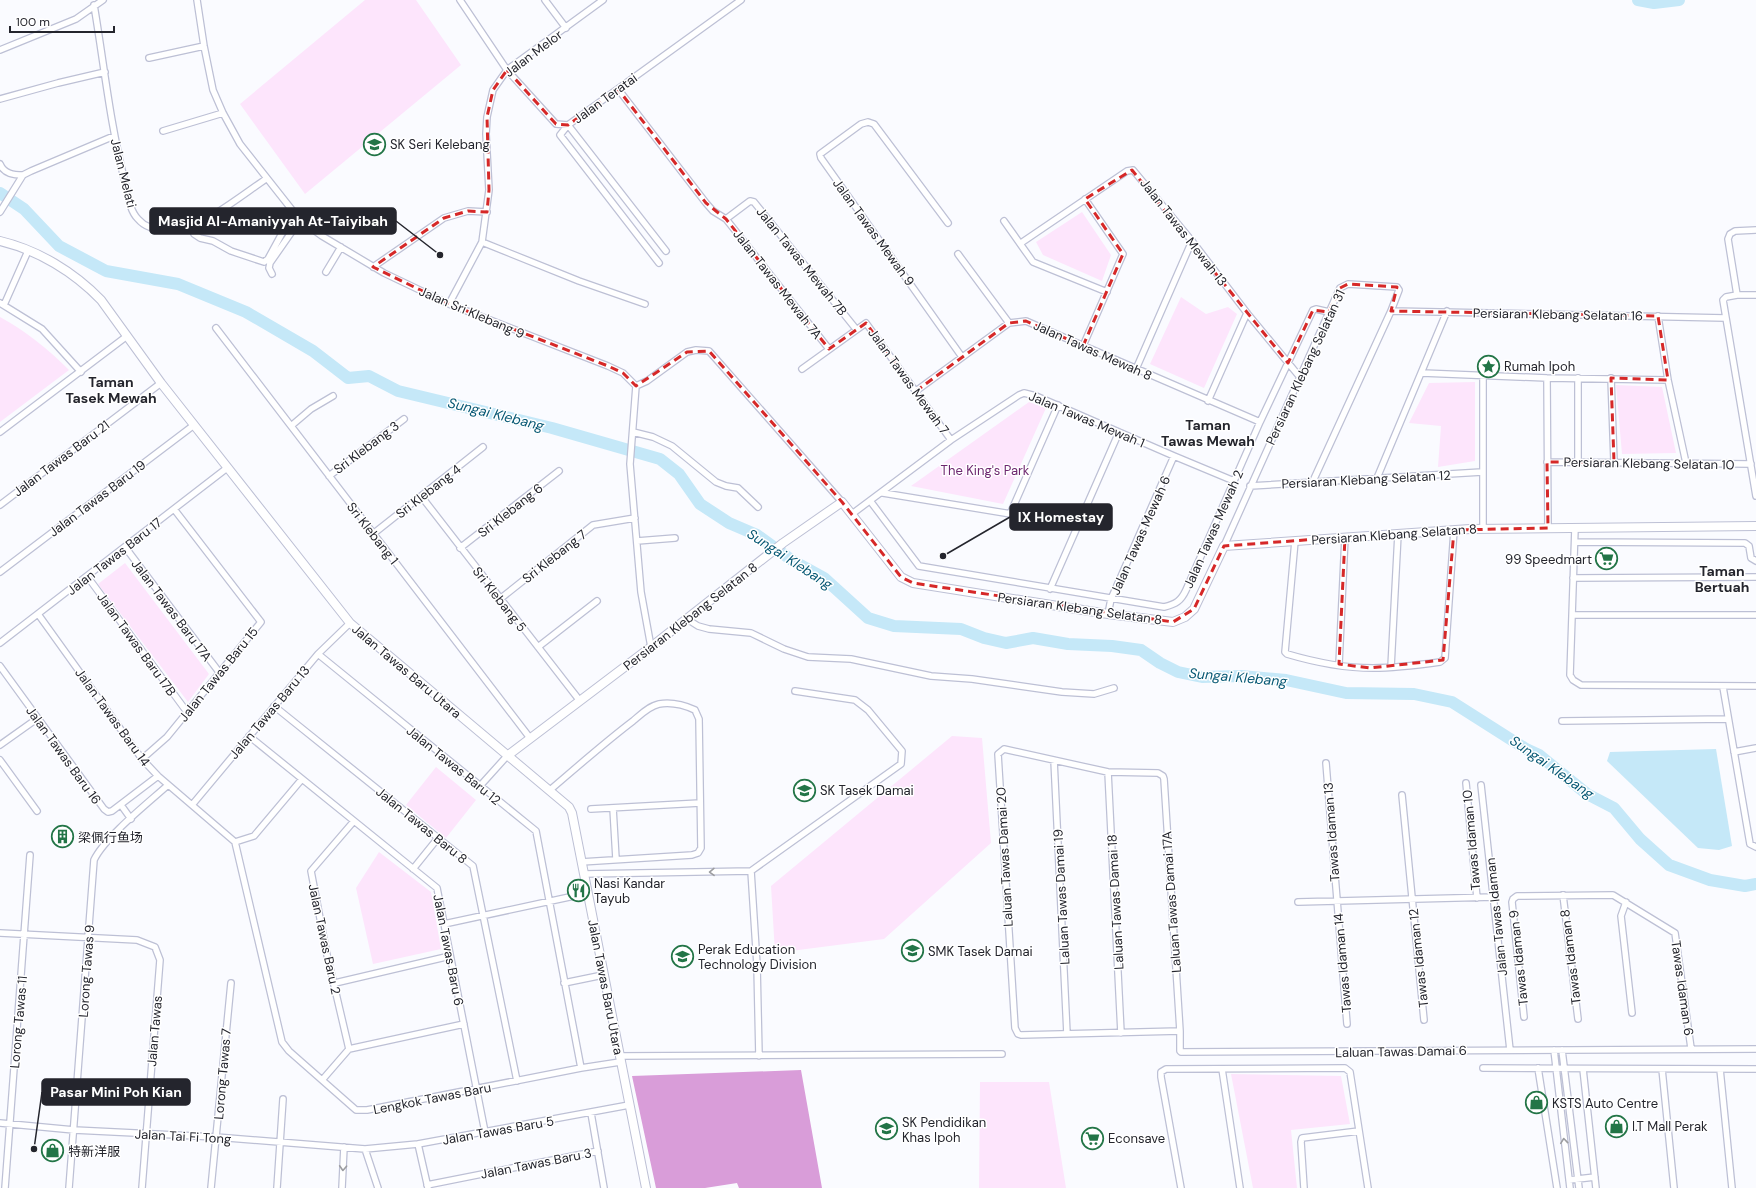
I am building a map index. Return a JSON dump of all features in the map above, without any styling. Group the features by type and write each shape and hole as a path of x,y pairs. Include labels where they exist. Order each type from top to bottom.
{"street":[{"path":"0,50 76,19 103,0"},
{"name":"Jalan Sri Klebang 9","path":"197,0 213,90 222,113 240,144 298,218 373,267 449,304 608,366 623,373 636,386"},
{"name":"Jalan Teratai","path":"460,0 507,70 556,124 568,125 740,0"},
{"path":"545,0 566,28"},
{"name":"Jalan Melor","path":"449,304 482,242 489,190 486,134 487,118 493,90 507,70 603,0"},
{"name":"Jalan Melati","path":"94,5 114,136 130,206 136,217 144,224 154,229 172,230 191,227 206,220 266,179"},
{"path":"150,58 204,46"},
{"path":"0,99 105,72"},
{"name":"Jalan Tawas Mewah 7A","path":"618,89 706,203 713,211 726,219 829,349"},
{"path":"163,131 222,113"},
{"name":"Jalan Tawas Mewah 9","path":"948,223 874,124 868,122 861,124 820,154 820,157 962,357"},
{"path":"659,263 560,135 568,125 666,251"},
{"path":"1,210 23,175 114,136"},
{"path":"0,164 11,174 23,175"},
{"name":"Jalan Tawas Mewah 13","path":"1020,242 1127,171 1134,170 1192,241 1247,314 1299,376"},
{"path":"1083,346 1123,254 1085,199"},
{"name":"Jalan Tawas Mewah 7B","path":"726,219 750,202 754,202 856,329"},
{"path":"373,267 444,218 468,211 487,212"},
{"path":"191,227 194,234 200,238 213,241 231,251 264,262 268,259 286,226 298,218"},
{"path":"272,274 269,268 270,263 298,218"},
{"path":"1004,221 1033,262 1106,292"},
{"path":"1737,295 1728,239 1730,234 1735,231 1756,230"},
{"name":"Jalan Tawas Baru Utara","path":"0,241 28,251 58,265 94,292 102,300 161,383 350,623 507,756 550,790 571,810 646,1188"},
{"path":"1136,369 1192,241"},
{"path":"482,242 579,281 645,304"},
{"path":"326,272 341,247"},
{"path":"28,251 2,304 42,329 81,372"},
{"path":"958,254 1009,324"},
{"name":"Persiaran Klebang Selatan 31","path":"1224,546 1299,376 1340,288 1343,285 1348,284 1398,287 1399,290 1391,311"},
{"path":"1756,295 1737,295 1724,298 1723,300 1756,496"},
{"name":"Jalan Tawas Mewah 2","path":"871,502 919,566 1111,599 1164,607 1174,605 1182,599 1260,422 1313,310 1316,308 1329,312"},
{"path":"1313,481 1391,311"},
{"name":"Persiaran Klebang Selatan 16","path":"1391,311 1725,318"},
{"path":"1377,478 1447,312"},
{"path":"1208,400 1247,314"},
{"path":"1658,316 1668,380 1686,463"},
{"name":"Jalan Tawas Mewah 8","path":"916,390 1009,324 1026,321 1260,422"},
{"name":"Jalan Tawas Mewah 7","path":"856,329 866,323 951,440"},
{"name":"Sri Klebang 1","path":"216,328 530,738"},
{"path":"802,369 856,329"},
{"path":"0,432 127,336"},
{"path":"651,648 642,605 630,464 636,386 653,377 687,352 696,350 709,351 842,502"},
{"path":"1422,373 1547,378 1668,380"},
{"path":"1483,375 1483,529"},
{"path":"1547,378 1548,528"},
{"path":"1578,378 1578,462"},
{"path":"1611,378 1614,462"},
{"name":"Jalan Tawas Baru 21","path":"0,505 161,383"},
{"name":"Jalan Tawas Mewah 1","path":"852,514 871,502 951,440 1019,395 1028,393 1234,481"},
{"path":"291,426 313,408 333,396"},
{"path":"1010,514 1058,405"},
{"name":"Sri Klebang 3","path":"328,476 404,418"},
{"name":"Jalan Tawas Baru 19","path":"0,572 194,425"},
{"path":"633,432 653,437 672,446 716,482 726,486 738,488 758,507"},
{"path":"1050,588 1119,432"},
{"name":"Sri Klebang 4","path":"374,534 483,447"},
{"name":"Jalan Tawas Mewah 6","path":"1108,614 1111,599 1174,456"},
{"name":"Persiaran Klebang Selatan 10","path":"1547,462 1751,464"},
{"name":"Jalan Tawas Baru 17","path":"0,643 227,468"},
{"name":"Sri Klebang 6","path":"460,548 559,471"},
{"name":"Persiaran Klebang Selatan 12","path":"1250,486 1482,472"},
{"path":"883,492 1078,525"},
{"name":"Sri Klebang 5","path":"421,496 580,701"},
{"name":"Persiaran Klebang Selatan 8","path":"507,756 651,648 783,543 842,502 901,577 913,583 1108,614 1173,622 1180,620 1194,609 1224,546 1454,530 1756,526"},
{"name":"Jalan Tawas Baru 15","path":"142,759 167,737 261,622 174,509"},
{"name":"Sri Klebang 7","path":"500,599 593,525 635,518"},
{"path":"1575,528 1572,578 1570,674 1577,683 1722,687 1756,686"},
{"path":"1295,541 1285,652 1287,654 1308,660 1370,668 1391,667 1440,662 1445,658 1454,530"},
{"path":"1391,667 1398,534"},
{"path":"1339,664 1345,537"},
{"path":"637,541 675,538"},
{"path":"1575,542 1745,543 1749,546 1751,558 1756,561"},
{"name":"Jalan Tawas Baru 17A","path":"125,547 220,672"},
{"name":"Jalan Tawas Baru 17B","path":"87,576 187,712"},
{"path":"1572,578 1756,577"},
{"path":"538,647 597,601"},
{"name":"Jalan Tawas Baru 14","path":"38,614 142,759 168,785 235,842"},
{"path":"1572,615 1756,615"},
{"path":"687,619 698,626 709,629 751,633 784,648 812,658 851,659 924,675 972,679 1062,692 1094,694 1114,688"},
{"name":"Jalan Tawas Baru 13","path":"192,805 318,654 350,623"},
{"name":"Jalan Tawas Baru 12","path":"318,654 536,831 581,1068"},
{"name":"Jalan Tawas Baru 16","path":"0,666 104,809 112,811 158,776"},
{"path":"1722,687 1750,844 1756,847"},
{"path":"584,874 751,872 901,764 902,751 868,710 855,700 795,691"},
{"path":"550,790 612,737 650,708 658,704 670,704 685,706 695,710 699,719 701,848 698,853 692,855 581,862"},
{"name":"Jalan Tawas Baru 8","path":"274,706 473,866 516,1081"},
{"path":"0,745 38,718"},
{"path":"1562,720 1728,719"},
{"name":"Jalan Tawas Baru 6","path":"249,736 437,888 485,1132"},
{"path":"1734,752 1756,748"},
{"name":"Laluan Tawas Damai 20","path":"1054,760 1004,749 998,754 1015,1028 1018,1034 1021,1035 1067,1034"},
{"path":"480,786 507,756"},
{"path":"0,760 37,811"},
{"path":"1054,760 1108,772"},
{"name":"Laluan Tawas Damai 19","path":"1054,760 1067,1034"},
{"name":"Tawas Idaman 13","path":"1326,764 1336,901"},
{"name":"Laluan Tawas Damai 17A","path":"1108,772 1158,773 1161,774 1164,779 1180,1031"},
{"name":"Laluan Tawas Damai 18","path":"1108,772 1121,1033"},
{"path":"235,842 254,836 302,779"},
{"name":"Tawas Idaman 10","path":"1466,783 1477,898"},
{"name":"Lorong Tawas 9","path":"69,1188 94,860 109,840 168,785"},
{"name":"Jalan Tawas Idaman","path":"1481,785 1510,1050"},
{"path":"1402,796 1412,900 1494,897"},
{"path":"591,809 700,803"},
{"path":"121,805 131,819"},
{"path":"614,808 616,860"},
{"name":"Jalan Tawas Baru 2","path":"349,1049 311,871 354,821"},
{"path":"413,869 438,838"},
{"name":"Lengkok Tawas Baru","path":"235,842 282,1042 289,1051 323,1079 356,1110 477,1090 620,1059 1002,1054"},
{"name":"Lorong Tawas 11","path":"5,1188 30,855"},
{"path":"751,872 757,966 759,1056"},
{"path":"444,924 588,893"},
{"name":"Tawas Idaman 6","path":"1513,899 1517,896 1610,894 1626,902 1673,932 1676,935 1691,1048"},
{"name":"Tawas Idaman 8","path":"1563,895 1578,1019"},
{"name":"Tawas Idaman 9","path":"1513,899 1512,902 1524,1017"},
{"name":"Tawas Idaman 12","path":"1298,902 1412,900 1424,1020"},
{"name":"Tawas Idaman 14","path":"1336,901 1347,1024"},
{"path":"1626,902 1621,916 1632,1012"},
{"path":"0,933 88,936"},
{"name":"Jalan Tawas","path":"88,936 137,940 155,946 160,960 142,1188"},
{"path":"334,983 450,956"},
{"path":"564,983 603,975"},
{"name":"Lorong Tawas 7","path":"211,1188 230,983"},
{"path":"323,1079 349,1049 464,1024"},
{"path":"1067,1034 1180,1031"},
{"name":"Laluan Tawas Damai 6","path":"1180,1031 1180,1051 1182,1053 1691,1048 1756,1049"},
{"path":"1554,1050 1570,1188"},
{"path":"1562,1050 1579,1188"},
{"path":"1181,1188 1161,1072 1166,1069 1345,1068 1350,1072 1368,1188"},
{"name":"Laluan Tawas Damai 6","path":"1483,1068 1756,1069"},
{"path":"1538,1068 1557,1188"},
{"path":"1222,1069 1240,1188"},
{"path":"1583,1069 1596,1188"},
{"path":"1662,1069 1674,1188"},
{"path":"1720,1069 1732,1188"},
{"path":"278,1188 283,1099"},
{"name":"Jalan Tawas Baru 5","path":"366,1150 418,1144 629,1105"},
{"path":"590,1112 604,1188"},
{"name":"Jalan Tai Fi Tong","path":"0,1123 74,1130 216,1137 366,1150"},
{"path":"1304,1188 1302,1138 1358,1131"},
{"path":"418,1144 427,1186"},
{"path":"342,1188 344,1147"},
{"path":"366,1150 378,1188"},
{"name":"Jalan Tawas Baru 3","path":"427,1186 598,1151"},
{"path":"1569,1180 1595,1177"}],"highlighted area":[{"path":"507,70 556,124 568,125 618,89 706,203 726,219 829,349 866,323 916,391 1009,323 1026,321 1083,346 1123,254 1085,199 1132,170 1288,363 1313,310 1329,312 1340,288 1348,284 1397,287 1391,311 1658,316 1668,380 1611,378 1614,462 1547,462 1548,528 1454,530 1443,660 1370,668 1339,664 1345,537 1224,546 1194,609 1173,622 913,583 901,577 842,502 709,351 687,352 636,386 623,373 608,366 449,304 373,267 444,218 468,211 487,212 489,190 487,117 493,90"}],"green space":[{"path":"365,0 416,0 461,65 305,194 240,104"},
{"path":"1082,212 1111,255 1102,281 1043,255 1036,242"},
{"path":"1181,297 1206,314 1228,307 1237,314 1204,388 1150,364"},
{"path":"0,317 19,328 36,341 69,370 0,422"},
{"path":"1475,382 1475,461 1438,467 1441,426 1409,423 1429,383"},
{"path":"1616,385 1662,387 1676,453 1622,454"},
{"name":"The King's Park","path":"1029,402 1046,408 1003,504 911,486"},
{"path":"125,563 209,674 188,702 98,584"},
{"path":"952,736 982,738 991,843 884,939 775,953 771,886"},
{"path":"436,767 476,800 446,838 406,805"},
{"path":"379,852 431,892 441,949 373,964 356,888"},
{"path":"1231,1074 1341,1076 1350,1124 1291,1130 1297,1188 1253,1188"},
{"path":"980,1082 1049,1082 1066,1188 979,1188"}],"shaded area":[{"path":"801,1070 822,1188 739,1188 737,1183 705,1188 656,1188 632,1076"}],"water":[{"path":"1716,749 1732,846 1719,850 1698,848 1607,761 1610,752"}],"waterway":[{"path":"1638,0 1654,3 1679,0"},
{"name":"Sungai Klebang","path":"0,193 24,209 59,246 106,271 178,284 246,312 313,351 348,378 369,376 398,391 552,428 660,459 679,474 700,504 729,523 757,535 793,561 824,578 868,618 894,626 961,629 984,638 1006,643 1033,638 1068,644 1112,646 1141,650 1160,663 1178,672 1202,677 1241,676 1286,680 1346,693 1414,694 1452,702 1526,749 1539,755 1587,794 1614,808 1640,839 1669,865 1710,880 1745,886 1756,884"}],"place":[{"name":"SK Seri Kelebang","path":"374,144"},
{"name":"Masjid Al-Amaniyyah At-Taiyibah","path":"440,255"},
{"name":"Rumah Ipoh","path":"1489,366"},
{"name":"IX Homestay","path":"943,556"},
{"name":"99 Speedmart","path":"1607,559"},
{"name":"SK Tasek Damai","path":"804,790"},
{"name":"梁佩行鱼场","path":"63,837"},
{"name":"Nasi Kandar Tayub","path":"578,890"},
{"name":"SMK Tasek Damai","path":"913,951"},
{"name":"Perak Education Technology Division","path":"683,956"},
{"name":"KSTS Auto Centre","path":"1536,1103"},
{"name":"I.T Mall Perak","path":"1617,1126"},
{"name":"SK Pendidikan Khas Ipoh","path":"887,1129"},
{"name":"Econsave","path":"1093,1138"},
{"name":"Pasar Mini Poh Kian","path":"34,1149"},
{"name":"特新洋服","path":"53,1151"}],"district":[{"name":"Taman Tasek Mewah","path":"111,390"},
{"name":"Taman Tawas Mewah","path":"1208,434"},
{"name":"Taman Bertuah","path":"1722,580"}]}
